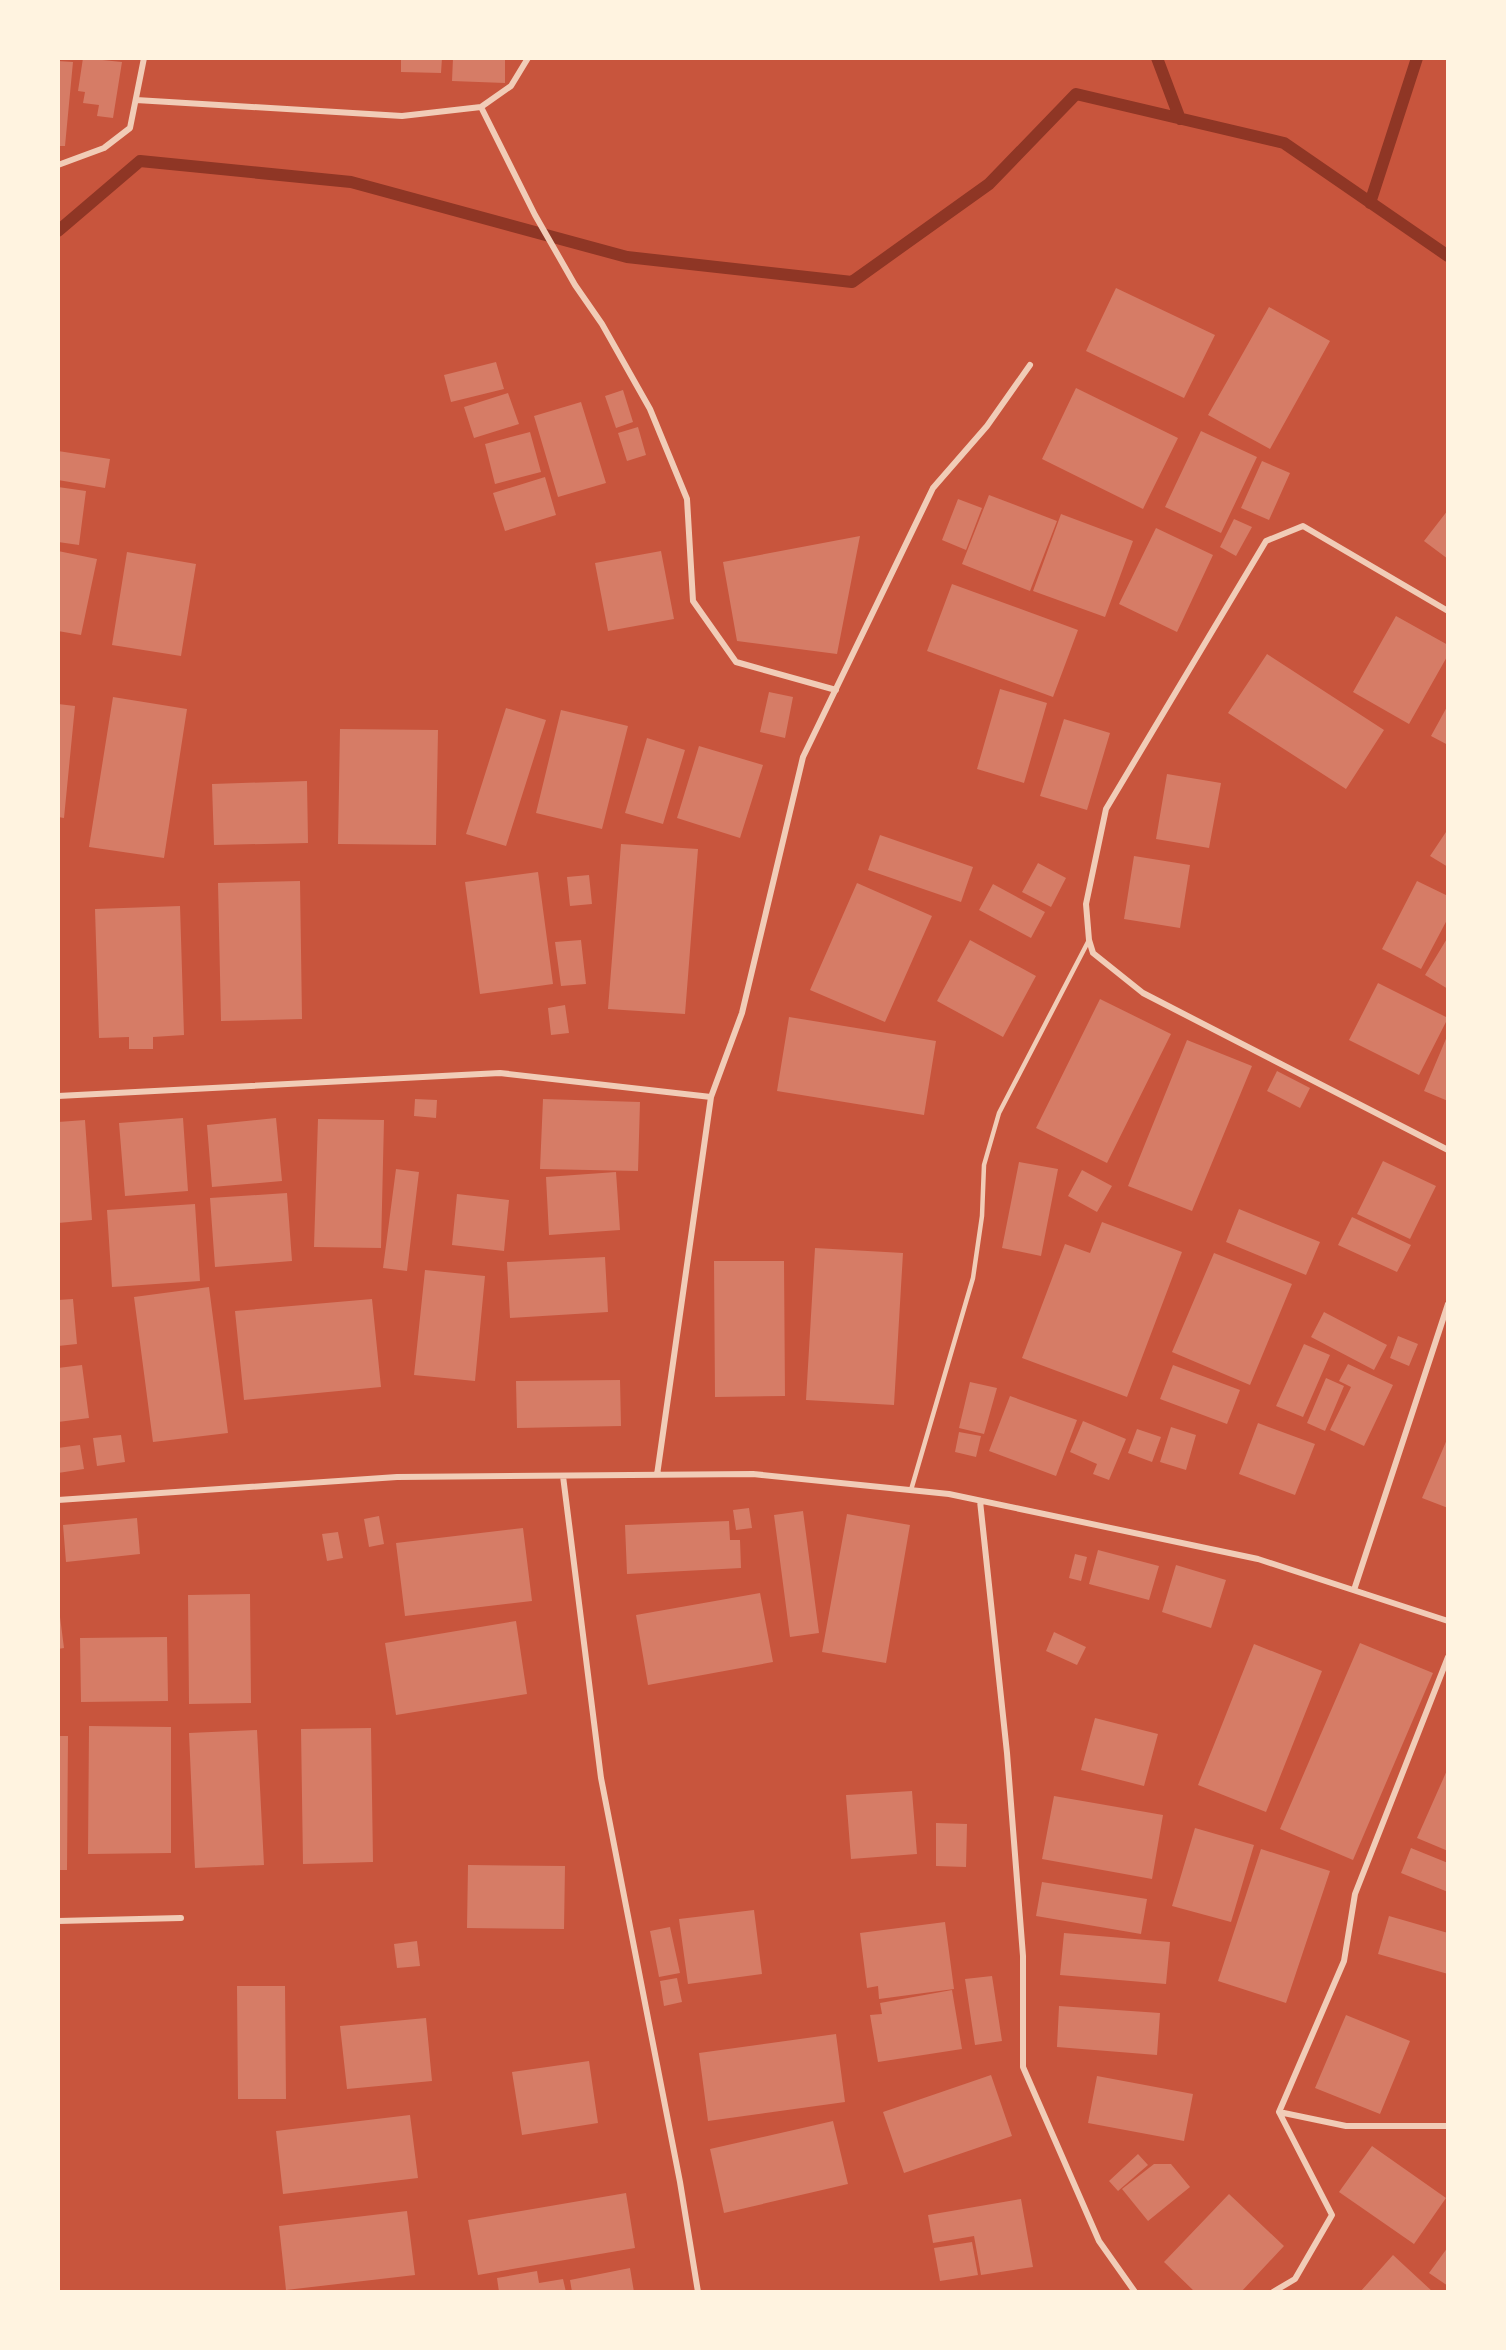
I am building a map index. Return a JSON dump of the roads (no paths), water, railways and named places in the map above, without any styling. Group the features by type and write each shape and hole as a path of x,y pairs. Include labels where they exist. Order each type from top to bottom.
{"street":[{"path":"58,165 104,148 130,128 144,58"},
{"path":"136,100 402,116 481,107 511,86 528,58"},
{"path":"481,107 535,215 575,285 602,324 650,409 687,499 693,601 736,662 836,690"},
{"path":"657,1475 711,1096 742,1012 803,757 933,488 987,426 1030,365"},
{"path":"1448,611 1303,526 1266,542 1106,809 1086,904 1089,940 1093,952 1143,993 1448,1150"},
{"path":"58,1096 500,1073 711,1096"},
{"path":"1354,1590 1448,1304"},
{"path":"58,1500 397,1477 753,1474 949,1494 1258,1559 1448,1621"},
{"path":"563,1476 601,1778 680,2182 698,2292"},
{"path":"980,1501 1007,1753 1021,1934 1023,2067 1099,2241 1136,2292"},
{"path":"1279,2112 1344,1961 1355,1894 1448,1657"},
{"path":"58,1921 181,1918"},
{"path":"1279,2112 1346,2126 1448,2126"},
{"path":"1273,2292 1295,2279 1332,2215 1279,2112"}],"lane":[{"path":"911,1490 973,1278 982,1216 984,1164 999,1113 1089,940"}],"waterway":[{"path":"1157,58 1180,119"},
{"path":"1370,203 1417,58"},
{"path":"58,231 140,161 351,182 627,257 852,282 989,184 1076,94 1284,143 1448,256"}]}
